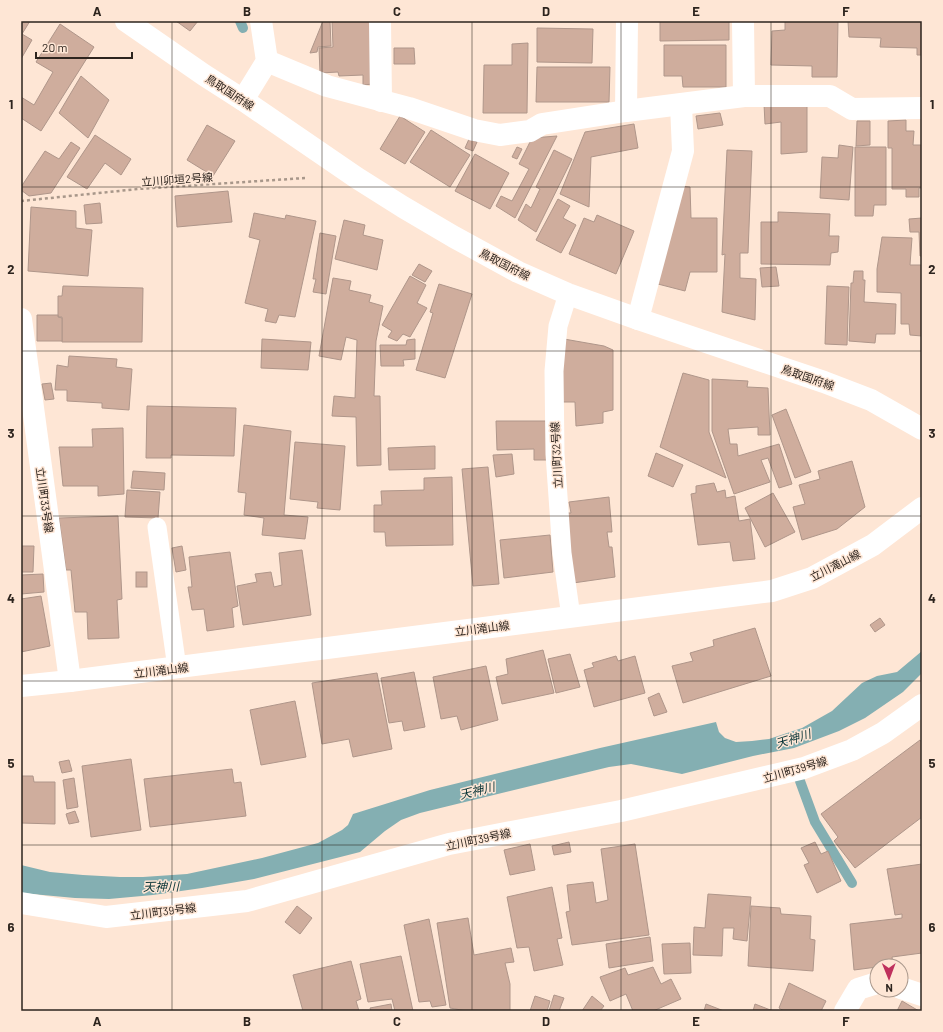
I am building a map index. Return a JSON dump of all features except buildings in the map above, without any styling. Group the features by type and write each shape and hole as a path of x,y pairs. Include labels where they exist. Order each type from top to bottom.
{"street":[{"name":"鳥取国府線","path":"126,21 402,207 518,272 568,294 824,382 871,400 922,430"},
{"path":"243,100 267,61 261,21"},
{"path":"380,21 381,101"},
{"path":"626,111 627,21"},
{"path":"744,21 744,96"},
{"path":"267,61 327,86 409,108 474,130 500,135 530,130 542,124 626,111 744,96 830,96 852,109 922,108"},
{"path":"638,319 683,151 681,104"},
{"name":"立川町33号線","path":"21,319 70,681"},
{"name":"立川滝山線","path":"21,686 177,668 772,591 812,578 874,545 922,508"},
{"name":"立川町39号線","path":"21,903 106,918 247,901 449,844 621,811 804,768 852,750 883,733 922,705"},
{"path":"845,1011 858,989 869,986"},
{"path":"909,991 922,995"}],"lane":[{"name":"立川町32号線","path":"568,294 558,326 554,371 555,454 562,554 571,617"},
{"path":"157,526 177,668"}],"path":[{"name":"立川卯垣2号線","path":"21,201 138,190 306,178 325,155"}],"water":[{"name":"天神川","path":"922,651 922,673 903,692 865,718 839,731 794,748 753,756 682,774 631,764 609,767 420,813 401,820 360,852 254,879 153,895 109,899 75,898 21,893 21,865 50,872 83,875 143,877 187,874 262,858 318,843 342,830 348,825 353,814 430,790 600,748 716,722 719,732 725,738 736,742 769,739 802,728 832,711 862,683 877,676 897,672"}],"waterway":[{"path":"240,21 243,28"},
{"path":"800,781 815,822 852,883"}]}
